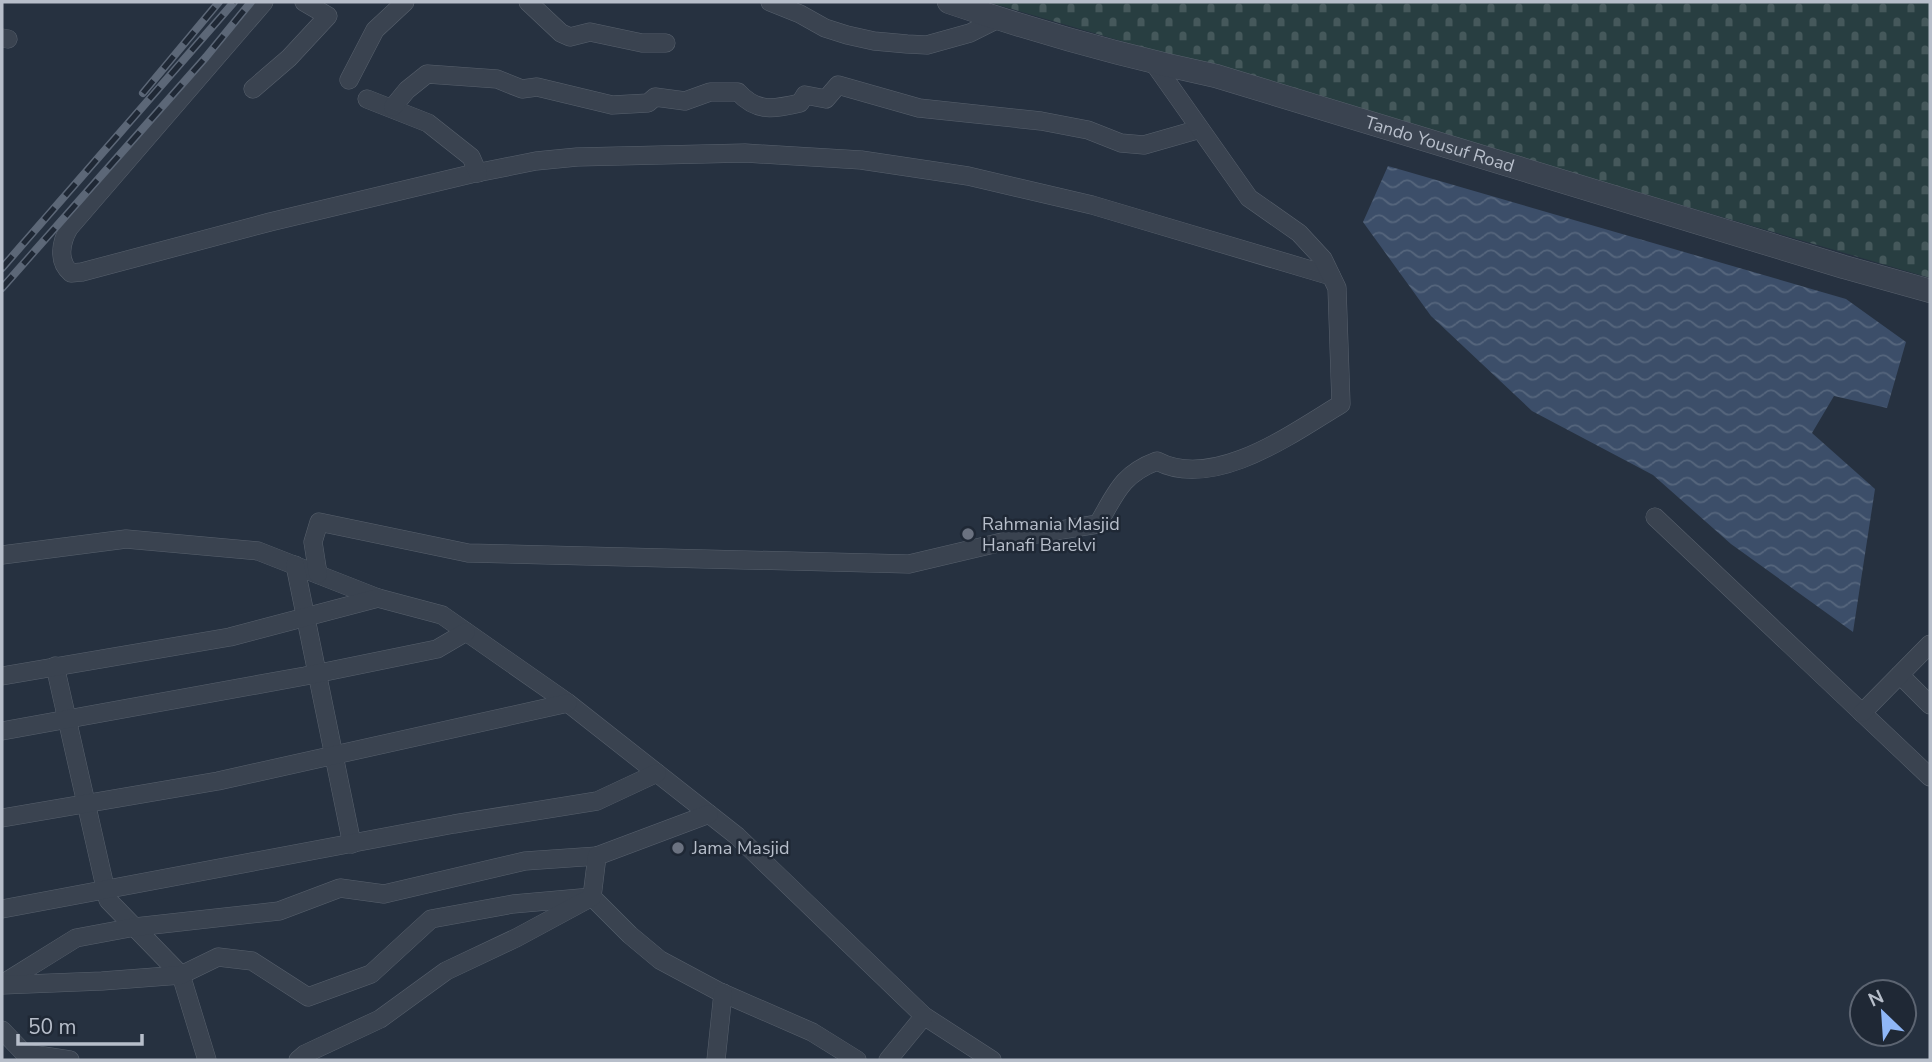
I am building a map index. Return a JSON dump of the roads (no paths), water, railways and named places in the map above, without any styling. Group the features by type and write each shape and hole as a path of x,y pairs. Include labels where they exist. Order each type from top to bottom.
{"street":[{"path":"264,2 68,228 62,240 61,254 64,266 71,273 270,222 536,161 578,157 745,153 861,160 968,176 1093,205 1331,276"},
{"path":"253,89 289,58 328,16 304,2"},
{"path":"349,80 375,30 405,2"},
{"path":"528,2 561,33 570,37 590,32 642,43 666,43"},
{"path":"770,2 825,28 847,35 907,44 927,45 970,33 998,19"},
{"name":"Tando Yousuf Road","path":"950,2 998,19 1229,80 1844,267 1930,290"},
{"path":"318,575 313,542 319,522 468,553 909,564 1036,534 1098,524 1118,489 1137,469 1157,461 1170,468 1190,470 1229,464 1274,444 1341,404 1337,288 1323,260 1299,233 1249,198 1153,62"},
{"path":"393,107 407,90 427,74 497,79 522,89 537,87 612,105 648,103 655,97 685,101 710,92 738,92 748,102 777,108 800,103 805,94 826,99 838,85 919,108 1041,121 1088,130 1121,143 1144,145 1200,129"},
{"path":"367,99 428,123 471,157 478,173"},
{"path":"1655,517 1930,776"},
{"path":"2,555 126,539 258,551 378,598 442,615 568,703 737,836 924,1016 992,1060"},
{"path":"295,565 336,755 352,844"},
{"path":"2,676 230,637 378,598"},
{"path":"2,731 437,649 466,632"},
{"path":"1862,713 1930,644"},
{"path":"55,666 108,900 181,975 207,1060"},
{"path":"1900,675 1930,705"},
{"path":"2,818 218,781 568,703"},
{"path":"2,909 454,824 597,801 657,773"},
{"path":"2,984 76,938 135,928 279,911 340,888 384,894 525,860 597,856 709,814"},
{"path":"592,897 597,856"},
{"path":"2,984 181,975 218,957 252,961 307,997 371,974 431,919 513,904 592,897"},
{"path":"592,897 660,960 723,993 812,1032 857,1060"},
{"path":"298,1060 305,1054 380,1019 446,971 516,938 592,897"},
{"path":"716,1060 723,993"},
{"path":"888,1060 924,1016"},
{"path":"2,1030 24,1053 70,1060"}],"water":[{"path":"1388,166 1846,299 1906,342 1887,408 1834,396 1812,433 1875,489 1853,632 1731,544 1653,475 1532,411 1431,316 1363,222"}],"railway":[{"path":"143,93 219,2"},
{"path":"2,268 234,2"},
{"path":"2,288 206,57 251,2"}],"place":[{"name":"Rahmania Masjid Hanafi Barelvi","path":"968,534"},
{"name":"Jama Masjid","path":"678,848"}]}
